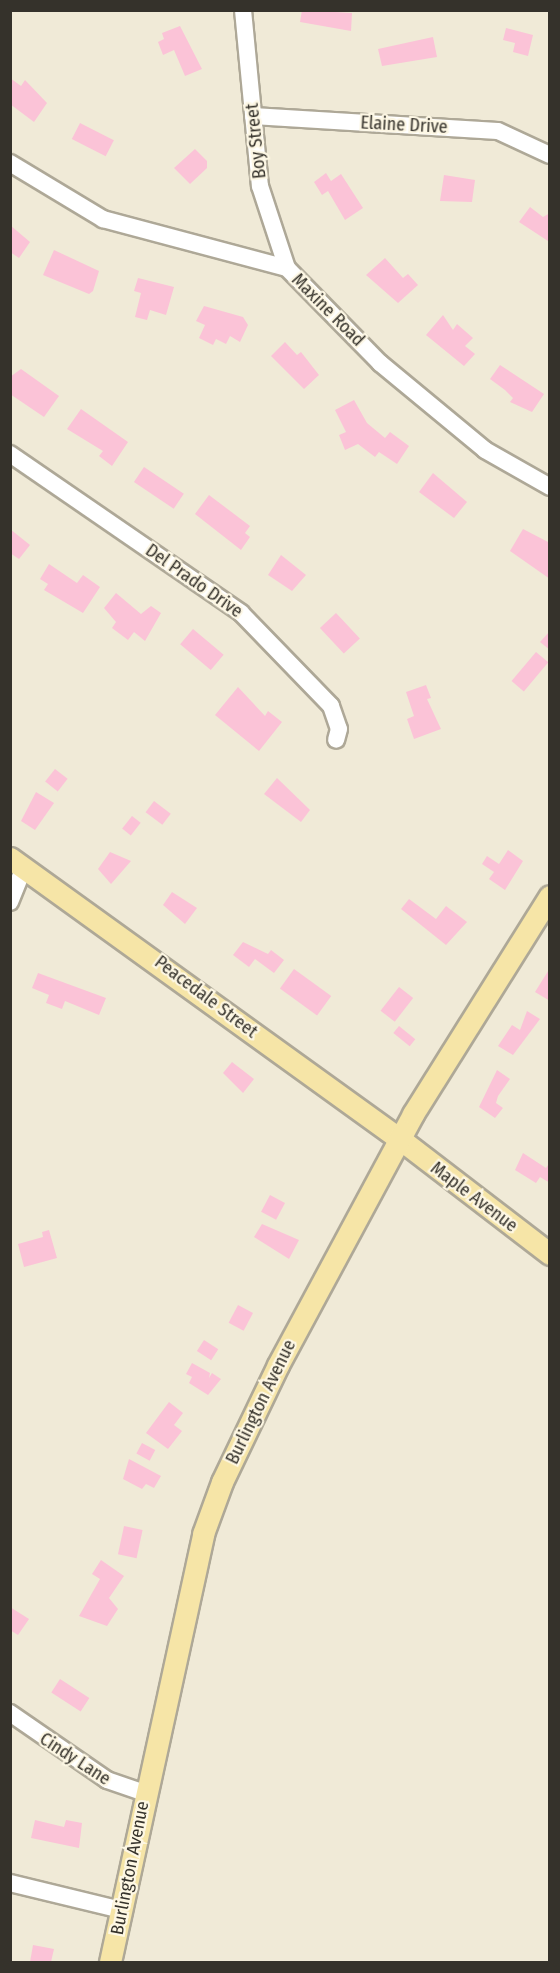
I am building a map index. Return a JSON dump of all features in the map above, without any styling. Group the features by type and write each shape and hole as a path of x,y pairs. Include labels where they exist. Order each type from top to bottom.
{"main road":[{"name":"Peacedale Street","path":"17,862 400,1139"},
{"name":"Burlington Avenue","path":"110,1962 203,1534 222,1482 278,1365 400,1139 490,984 549,896"},
{"name":"Maple Avenue","path":"400,1139 549,1254"}],"street":[{"name":"Boy Street","path":"243,10 260,186 287,268"},
{"name":"Elaine Drive","path":"253,116 498,131 549,155"},
{"name":"Maxine Road","path":"10,163 103,219 287,268 398,378 485,450 549,487"},
{"name":"Del Prado Drive","path":"10,454 241,613 331,706 339,729 336,740"},
{"path":"10,902 17,862"},
{"name":"Cindy Lane","path":"10,1713 107,1780 145,1793"},
{"path":"10,1883 122,1910"}],"building":[{"path":"302,10 352,13 351,31 300,22"},
{"path":"180,26 202,69 185,76 174,50 163,55 158,42 164,39 162,33"},
{"path":"506,28 533,35 528,56 513,52 515,43 503,40"},
{"path":"433,37 437,57 382,66 378,49"},
{"path":"10,78 21,86 25,80 47,103 34,122 10,104"},
{"path":"80,123 114,140 106,156 72,139"},
{"path":"195,149 207,161 207,168 190,184 174,168"},
{"path":"326,173 331,181 341,174 363,208 345,220 328,191 322,195 314,182"},
{"path":"444,175 475,180 472,202 440,201"},
{"path":"530,207 543,217 550,213 548,241 519,222"},
{"path":"10,225 30,242 19,258 10,252"},
{"path":"54,250 99,271 93,291 89,294 43,275"},
{"path":"385,258 403,278 408,274 418,285 398,303 366,275"},
{"path":"138,278 174,287 166,315 150,310 147,320 135,317 141,293 134,291"},
{"path":"204,306 243,317 248,325 240,342 230,336 226,344 216,339 213,345 199,338 205,325 196,321"},
{"path":"443,315 453,330 457,324 473,338 465,346 475,354 464,366 426,335"},
{"path":"285,342 297,355 301,352 319,375 304,389 271,356"},
{"path":"500,365 544,394 532,412 510,402 513,398 490,379"},
{"path":"21,369 59,396 44,417 10,394 10,377"},
{"path":"354,400 367,423 385,438 390,432 409,446 397,464 379,452 375,457 358,444 345,450 339,435 346,432 335,410"},
{"path":"81,409 128,442 112,466 99,456 103,451 67,429"},
{"path":"144,467 184,494 174,509 134,482"},
{"path":"433,473 467,502 454,518 419,492"},
{"path":"209,495 250,526 245,533 250,537 241,550 195,514"},
{"path":"10,529 30,545 19,559 10,553"},
{"path":"523,529 550,543 550,579 510,551"},
{"path":"281,555 306,575 292,591 268,575"},
{"path":"49,564 77,583 83,575 100,587 83,613 44,590 48,584 40,579"},
{"path":"116,593 141,614 151,606 161,613 145,641 134,632 128,640 112,628 116,622 104,608"},
{"path":"336,613 360,639 344,654 320,628"},
{"path":"193,629 224,655 211,670 180,644"},
{"path":"550,631 550,650 540,642"},
{"path":"536,652 548,662 524,691 512,681"},
{"path":"426,685 431,698 427,699 441,729 414,739 407,719 414,716 406,692"},
{"path":"238,687 265,716 268,711 282,722 259,751 215,715"},
{"path":"55,769 68,779 58,791 45,782"},
{"path":"277,778 310,810 301,822 264,794"},
{"path":"36,792 54,803 35,830 21,821"},
{"path":"154,801 171,814 162,825 146,812"},
{"path":"132,816 141,823 131,835 122,829"},
{"path":"508,850 523,861 505,890 489,879 494,872 482,864 487,856 499,864"},
{"path":"110,852 131,861 111,884 98,869"},
{"path":"172,892 197,908 185,924 163,905"},
{"path":"409,899 436,919 446,906 467,922 446,945 401,909"},
{"path":"243,942 268,954 271,950 284,960 274,973 255,959 249,967 233,955"},
{"path":"550,968 550,1001 535,992"},
{"path":"294,969 331,996 317,1015 280,988"},
{"path":"38,973 106,998 99,1015 65,1001 62,1009 46,1003 49,995 32,988"},
{"path":"399,987 413,998 395,1022 381,1011"},
{"path":"527,1011 540,1019 513,1055 498,1046 512,1025 520,1030"},
{"path":"399,1026 415,1039 410,1046 393,1033"},
{"path":"232,1062 254,1079 243,1093 223,1073"},
{"path":"497,1070 510,1079 498,1096 496,1103 503,1108 495,1118 479,1107"},
{"path":"523,1153 546,1168 550,1162 550,1183 540,1177 536,1183 515,1170"},
{"path":"270,1195 285,1203 276,1220 261,1212"},
{"path":"262,1224 299,1240 289,1259 254,1237"},
{"path":"49,1230 57,1258 24,1267 18,1244 43,1237 42,1232"},
{"path":"238,1305 253,1313 244,1331 229,1323"},
{"path":"204,1340 218,1349 211,1360 197,1351"},
{"path":"192,1363 210,1373 209,1378 212,1373 221,1379 208,1395 189,1383 192,1377 186,1374"},
{"path":"169,1402 183,1413 174,1425 182,1431 168,1449 146,1433"},
{"path":"142,1443 155,1450 150,1461 136,1454"},
{"path":"129,1459 161,1476 154,1488 146,1484 142,1489 123,1479"},
{"path":"124,1526 143,1530 137,1558 118,1554"},
{"path":"101,1560 124,1576 109,1598 118,1609 107,1626 79,1616 100,1579 92,1574"},
{"path":"10,1607 29,1619 18,1635 10,1630"},
{"path":"60,1679 89,1698 81,1711 51,1692"},
{"path":"35,1820 64,1827 66,1820 82,1823 79,1848 31,1838"},
{"path":"33,1945 54,1949 51,1962 30,1962"}]}
